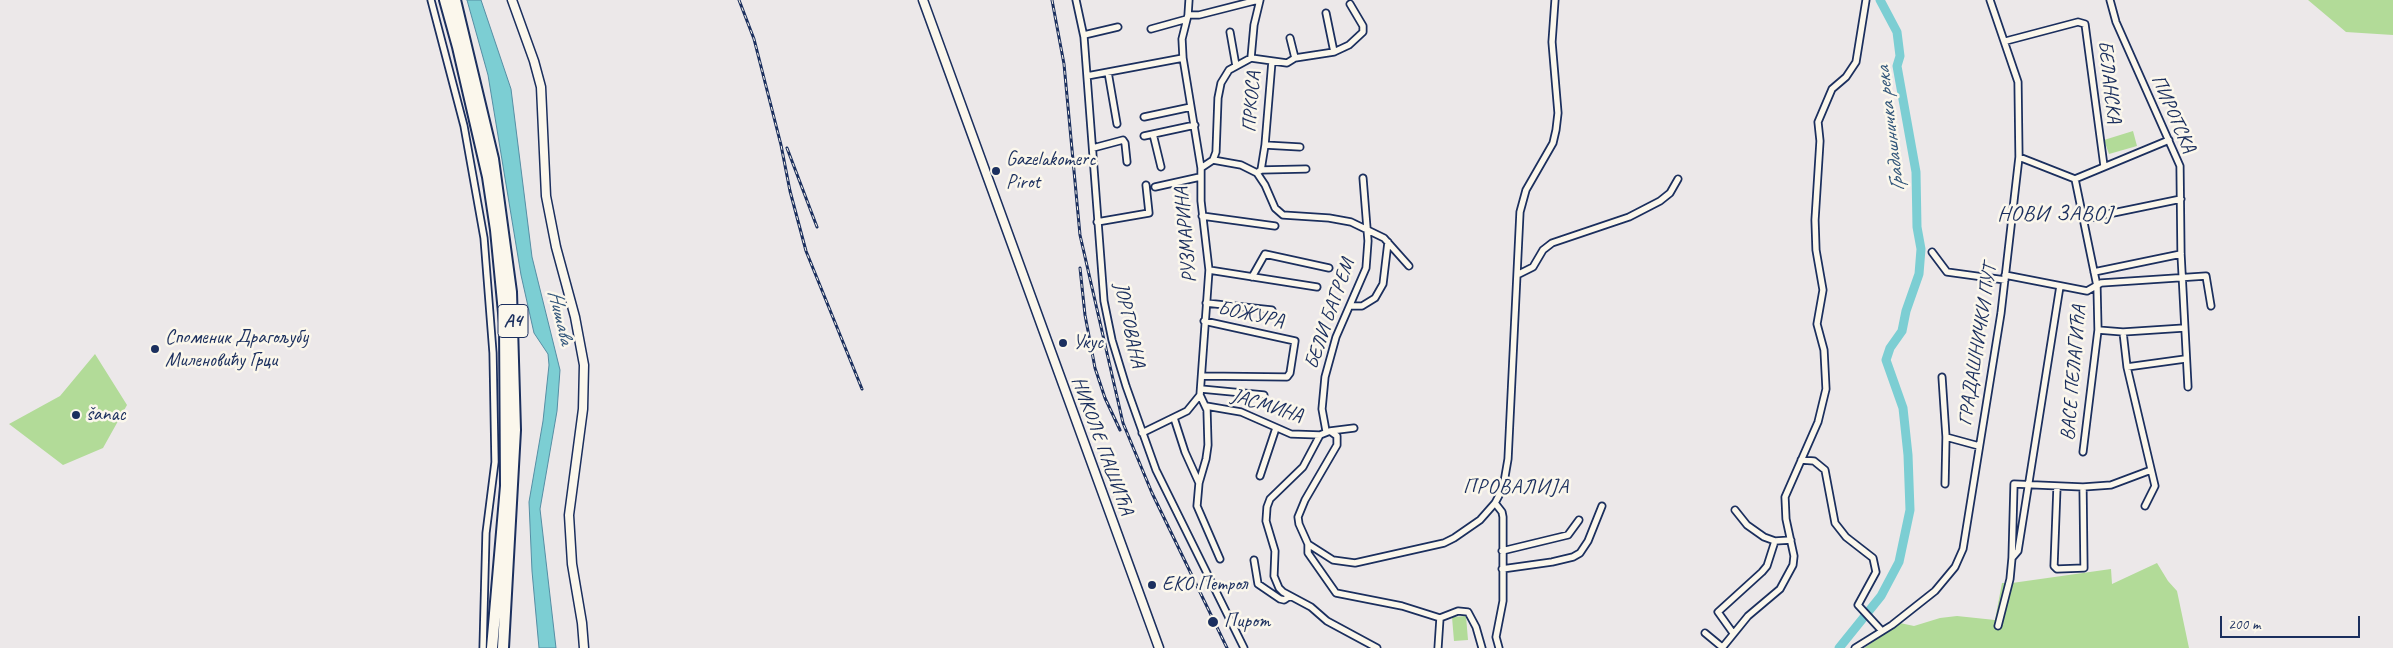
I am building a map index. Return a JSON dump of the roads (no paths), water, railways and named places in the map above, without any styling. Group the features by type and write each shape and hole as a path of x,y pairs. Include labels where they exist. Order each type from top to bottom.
{"highway":[{"name":"A4","path":"446,0 474,111 492,202 505,323 506,486 492,648"},
{"name":"A4","path":"455,0 493,158 511,292 515,430 503,648"}],"main road":[{"path":"512,0 534,61 541,87 546,196 556,246 575,317 584,365 583,409 569,515 572,564 584,631 584,648"},
{"name":"НИКОЛЕ ПАШИЋА","path":"923,0 1159,648"}],"street":[{"path":"431,0 464,126 484,238 493,353 495,462 486,533 483,648"},
{"path":"1077,1 1085,0"},
{"name":"РУЗМАРИНА","path":"1188,0 1187,17 1182,39 1183,58 1201,168 1202,216 1209,270 1204,321 1201,392"},
{"path":"1151,29 1187,17 1259,0 1254,25 1251,58"},
{"path":"1308,544 1324,555 1342,562 1368,561 1444,543 1480,520 1495,504 1503,488 1508,459 1522,200 1553,143 1558,113 1552,42 1554,0"},
{"path":"1705,633 1722,648 1748,616 1784,584 1793,565 1794,556 1786,520 1785,497 1818,422 1826,389 1824,350 1816,324 1823,290 1816,250 1815,220 1820,141 1818,122 1832,89 1846,77 1856,62 1866,0"},
{"name":"ГРАДАШНИЧКИ ПУТ","path":"1855,648 1882,631 1926,598 1958,562 1964,545 2005,278 2019,157 2019,89 2006,41 1992,11 1990,0"},
{"name":"ПИРОТСКА","path":"2110,0 2116,22 2149,101 2180,166 2181,254 2185,359 2188,386"},
{"name":"ЈОРГОВАНА","path":"1077,1 1084,35 1097,222 1107,316 1119,365 1156,470 1244,648"},
{"path":"1201,168 1213,160 1217,145 1218,98 1221,84 1229,70 1251,58 1289,63 1295,58 1334,52 1349,45 1363,32 1363,26 1350,4"},
{"path":"1326,13 1334,52"},
{"name":"БЕЛАНСКА","path":"2006,41 2078,22 2085,24 2104,166"},
{"path":"1084,35 1118,27"},
{"path":"1230,32 1236,66"},
{"path":"1290,38 1295,58"},
{"path":"1087,76 1183,58"},
{"name":"ПРКОСА","path":"1259,172 1266,145 1272,61"},
{"path":"1108,72 1116,124"},
{"path":"1144,117 1192,107"},
{"path":"1144,136 1195,125"},
{"path":"1153,134 1161,168"},
{"path":"1093,148 1123,140 1126,143 1126,162"},
{"path":"2019,157 2075,179 2169,140"},
{"name":"ПРКОСА","path":"1266,145 1300,147"},
{"path":"1213,160 1241,165 1259,172 1306,169"},
{"path":"1259,172 1275,208 1283,215 1341,220 1367,230 1384,238 1409,266"},
{"name":"РУЗМАРИНА","path":"1155,187 1200,177"},
{"name":"БЕЛИ БАГРЕМ","path":"1308,544 1298,517 1305,500 1337,445 1337,436 1328,431 1322,409 1325,377 1336,337 1366,268 1367,230 1363,178"},
{"path":"1517,275 1533,267 1543,250 1552,243 1629,217 1660,201 1670,193 1678,179"},
{"name":"ВАСЕ ПЕЛАГИЋА","path":"2075,179 2097,286 2098,330 2083,452"},
{"path":"1097,222 1149,213 1146,185"},
{"path":"2084,219 2181,199"},
{"path":"1202,216 1275,226"},
{"path":"1351,306 1362,306 1375,298 1383,284 1388,242"},
{"path":"1932,252 1947,272 2005,278 2087,291 2101,283 2183,276 2206,276 2210,306"},
{"path":"1252,277 1265,254 1329,268"},
{"path":"2094,272 2181,254"},
{"path":"1209,270 1317,287"},
{"path":"2012,558 2018,551 2060,286"},
{"name":"РУЗМАРИНА","path":"1206,303 1272,310"},
{"name":"БОЖУРА","path":"1202,376 1286,378 1290,375 1295,341 1204,321"},
{"path":"2098,330 2123,332 2184,328"},
{"path":"2123,332 2127,367 2155,486 2145,506"},
{"path":"2127,367 2185,359"},
{"path":"1942,377 1946,437 1944,484"},
{"path":"1142,433 1190,408 1201,392"},
{"path":"1201,392 1264,395"},
{"path":"1201,392 1206,406 1208,445 1199,483 1197,506 1220,559"},
{"name":"ЈАСМИНА","path":"1206,406 1241,412 1276,428 1295,434 1320,435"},
{"path":"1174,418 1185,452 1199,483"},
{"path":"1260,476 1276,428"},
{"path":"1354,428 1328,431 1320,435 1303,467 1270,499 1267,507 1266,521 1274,551 1274,576 1279,588 1311,607 1327,621 1377,648"},
{"path":"1946,437 1979,446"},
{"path":"1801,460 1814,461 1825,470 1835,523 1846,537 1872,558 1876,565 1873,580 1858,605 1882,631"},
{"path":"1998,626 2010,579 2014,484 2028,483 2057,487 2083,487 2121,482 2151,470"},
{"path":"2057,487 2054,566 2058,569 2084,568 2083,487"},
{"path":"1495,504 1502,512 1503,517 1502,602 1496,637 1499,648"},
{"path":"1502,568 1573,558 1580,553 1588,541 1602,506"},
{"path":"1735,510 1754,532 1775,542 1791,540"},
{"path":"1502,551 1568,535 1572,533 1579,520"},
{"path":"1733,633 1718,612 1767,566 1775,542"},
{"path":"1308,544 1308,553 1336,593 1402,606 1440,618 1458,611 1468,612 1476,627 1482,648"},
{"path":"1254,560 1258,584 1280,599 1284,600 1290,596"},
{"path":"1438,648 1440,618"}],"water":[{"path":"467,0 481,0 511,89 532,257 560,370 557,411 540,509 556,648 539,648 532,571 529,502 543,421 549,365 548,354 534,333 521,275 488,75"}],"waterway":[{"name":"Градашничка река","path":"1839,648 1881,596 1899,562 1910,510 1908,455 1903,408 1886,360 1890,348 1902,331 1906,311 1919,274 1921,249 1917,227 1916,172 1897,66 1900,56 1897,32 1880,0"}],"railway":[{"path":"739,0 754,39 806,251 862,389"},
{"path":"1052,0 1064,64 1080,235 1123,423 1152,493 1227,648"},
{"path":"787,148 817,227"},
{"path":"1080,268 1085,315 1095,368 1105,398 1120,430"}],"place":[{"name":"Gazelakomerc Pirot","path":"996,171"},
{"name":"Укус","path":"1063,343"},
{"name":"Споменик Драгољубу Миленовићу Грци","path":"155,349"},
{"name":"šanac","path":"76,415"},
{"name":"ЕКО Петрол","path":"1152,585"},
{"name":"Пирот","path":"1213,622"}],"district":[{"name":"НОВИ ЗАВОЈ","path":"2055,214"},
{"name":"ПРОВАЛИЈА","path":"1516,487"}],"water label":[{"name":"Нишава","path":"560,317"}]}
